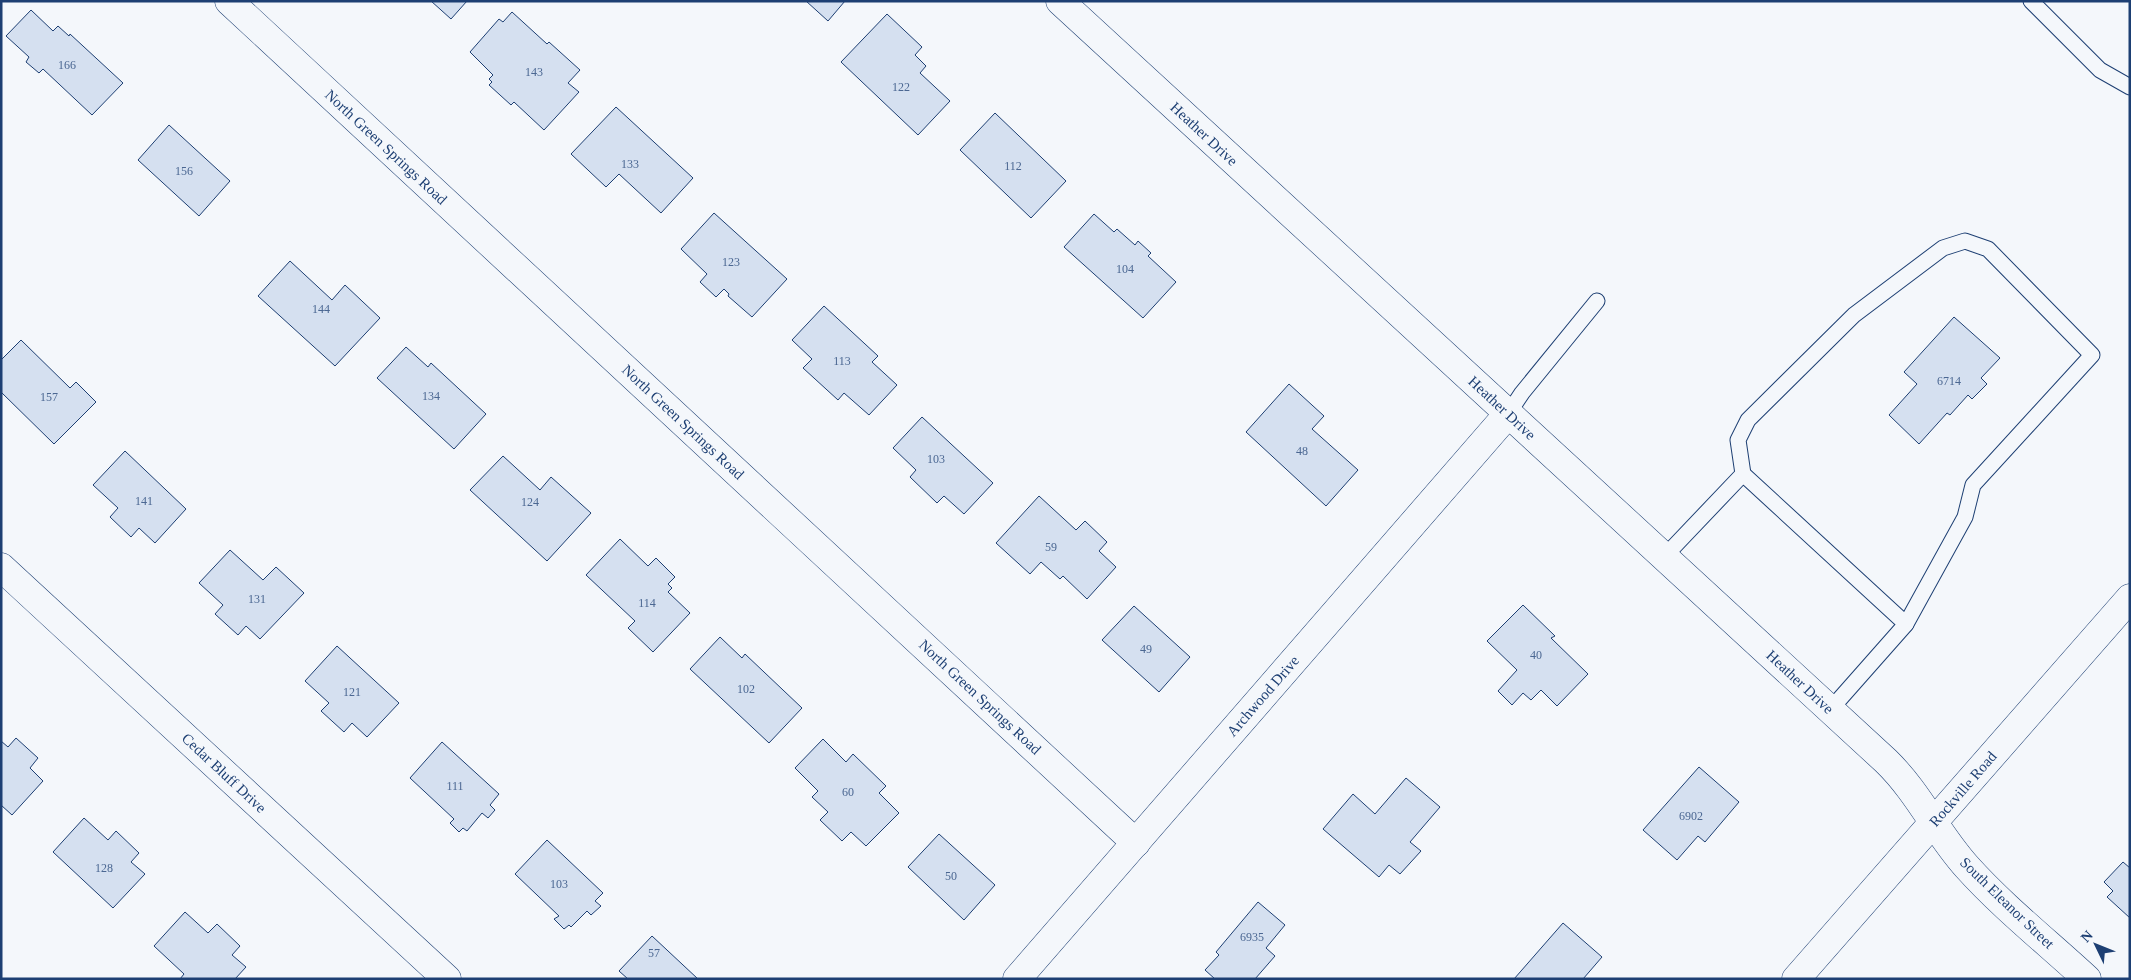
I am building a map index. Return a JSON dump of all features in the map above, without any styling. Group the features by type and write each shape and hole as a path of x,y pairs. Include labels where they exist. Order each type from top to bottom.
{"street":[{"name":"North Green Springs Road","path":"229,1 1136,843"},
{"name":"Heather Drive","path":"1060,1 1900,775 1922,803 1933,824"},
{"name":"Archwood Drive","path":"1018,979 1508,414"},
{"name":"Cedar Bluff Drive","path":"1,567 447,979"},
{"name":"Rockville Road","path":"1796,979 2130,598"},
{"name":"South Eleanor Street","path":"1933,824 1972,872 2087,979"}],"lane":[{"path":"2031,1 2100,70 2130,87"},
{"path":"1830,710 1906,624 1965,517 1973,485 2092,355 1988,249 1964,241 1943,248 1854,315 1748,420 1738,440 1743,474 1906,624"},
{"path":"1508,414 1522,392 1597,301"},
{"path":"1664,557 1743,474"}],"building":[{"path":"431,1 467,1 451,19"},
{"path":"806,1 845,1 828,21"},
{"path":"31,10 53,31 58,26 69,36 70,34 123,83 92,115 43,69 39,73 26,62 29,57 6,36"},
{"path":"512,12 547,44 549,42 580,70 568,83 579,92 544,130 514,102 511,105 489,85 492,82 489,79 493,75 470,52 499,19 503,22"},
{"path":"887,14 922,47 915,55 926,66 920,73 950,101 918,135 841,62"},
{"path":"616,107 693,178 661,213 619,174 606,187 571,154"},
{"path":"995,113 1066,181 1031,218 960,150"},
{"path":"169,125 230,181 199,216 138,160"},
{"path":"714,213 787,279 752,317 728,296 729,294 724,289 716,297 700,282 707,274 681,249"},
{"path":"1094,214 1114,232 1117,229 1135,245 1138,241 1151,253 1148,256 1176,282 1143,318 1064,247"},
{"path":"290,261 332,300 345,285 380,318 335,366 258,296"},
{"path":"824,306 878,356 872,362 897,385 869,415 844,393 838,400 803,368 812,359 792,340"},
{"path":"1954,317 2000,358 1981,378 1987,384 1972,399 1968,395 1950,415 1947,413 1919,444 1889,415 1917,384 1904,372"},
{"path":"21,340 70,388 76,382 96,402 54,444 1,392 1,360"},
{"path":"406,347 428,367 431,363 486,414 454,449 377,378"},
{"path":"1289,384 1324,416 1312,429 1358,470 1326,506 1246,432"},
{"path":"922,417 993,483 964,514 944,496 937,503 910,477 916,470 893,448"},
{"path":"125,451 186,509 155,543 139,528 131,537 110,517 118,508 93,485"},
{"path":"503,456 540,490 551,477 591,513 547,561 470,490"},
{"path":"1039,496 1076,530 1085,521 1107,542 1099,551 1116,567 1087,599 1063,576 1060,579 1041,562 1030,574 996,543"},
{"path":"620,539 648,566 656,558 675,577 668,584 672,588 668,592 690,613 653,652 628,628 635,621 586,575"},
{"path":"230,550 263,580 276,567 304,593 260,639 246,626 238,635 215,614 223,605 199,583"},
{"path":"1523,605 1555,636 1551,638 1588,674 1557,706 1541,690 1531,700 1523,693 1512,705 1498,691 1517,670 1487,641"},
{"path":"1134,606 1190,657 1159,692 1102,640"},
{"path":"720,637 742,658 745,654 802,708 769,743 690,669"},
{"path":"337,646 399,703 367,737 352,723 344,732 321,711 329,703 305,681"},
{"path":"16,738 38,758 30,768 43,781 12,815 1,805 1,741 8,747"},
{"path":"823,739 846,762 853,754 886,786 879,793 899,813 866,846 851,832 842,841 820,820 828,812 812,797 818,791 795,768"},
{"path":"442,742 499,794 490,805 495,810 488,818 482,813 467,831 463,828 459,832 450,823 454,819 410,778"},
{"path":"1699,767 1739,802 1705,842 1698,836 1677,860 1643,830"},
{"path":"1406,778 1440,807 1410,842 1421,851 1400,874 1389,865 1379,877 1323,829 1353,794 1375,814"},
{"path":"84,818 108,840 116,831 139,853 131,862 145,874 113,908 53,852"},
{"path":"939,834 995,885 964,920 908,867"},
{"path":"547,840 603,893 595,901 601,906 591,915 587,911 571,927 569,925 564,929 554,919 559,916 515,874"},
{"path":"2123,862 2130,868 2130,918 2107,897 2113,891 2104,882"},
{"path":"1258,902 1285,925 1266,948 1275,956 1255,979 1215,979 1205,970 1219,955 1216,952"},
{"path":"185,912 208,933 217,924 240,946 232,955 246,967 235,979 180,979 184,974 154,946"},
{"path":"1563,923 1602,957 1583,979 1514,979"},
{"path":"652,936 698,979 628,979 619,971"}]}
